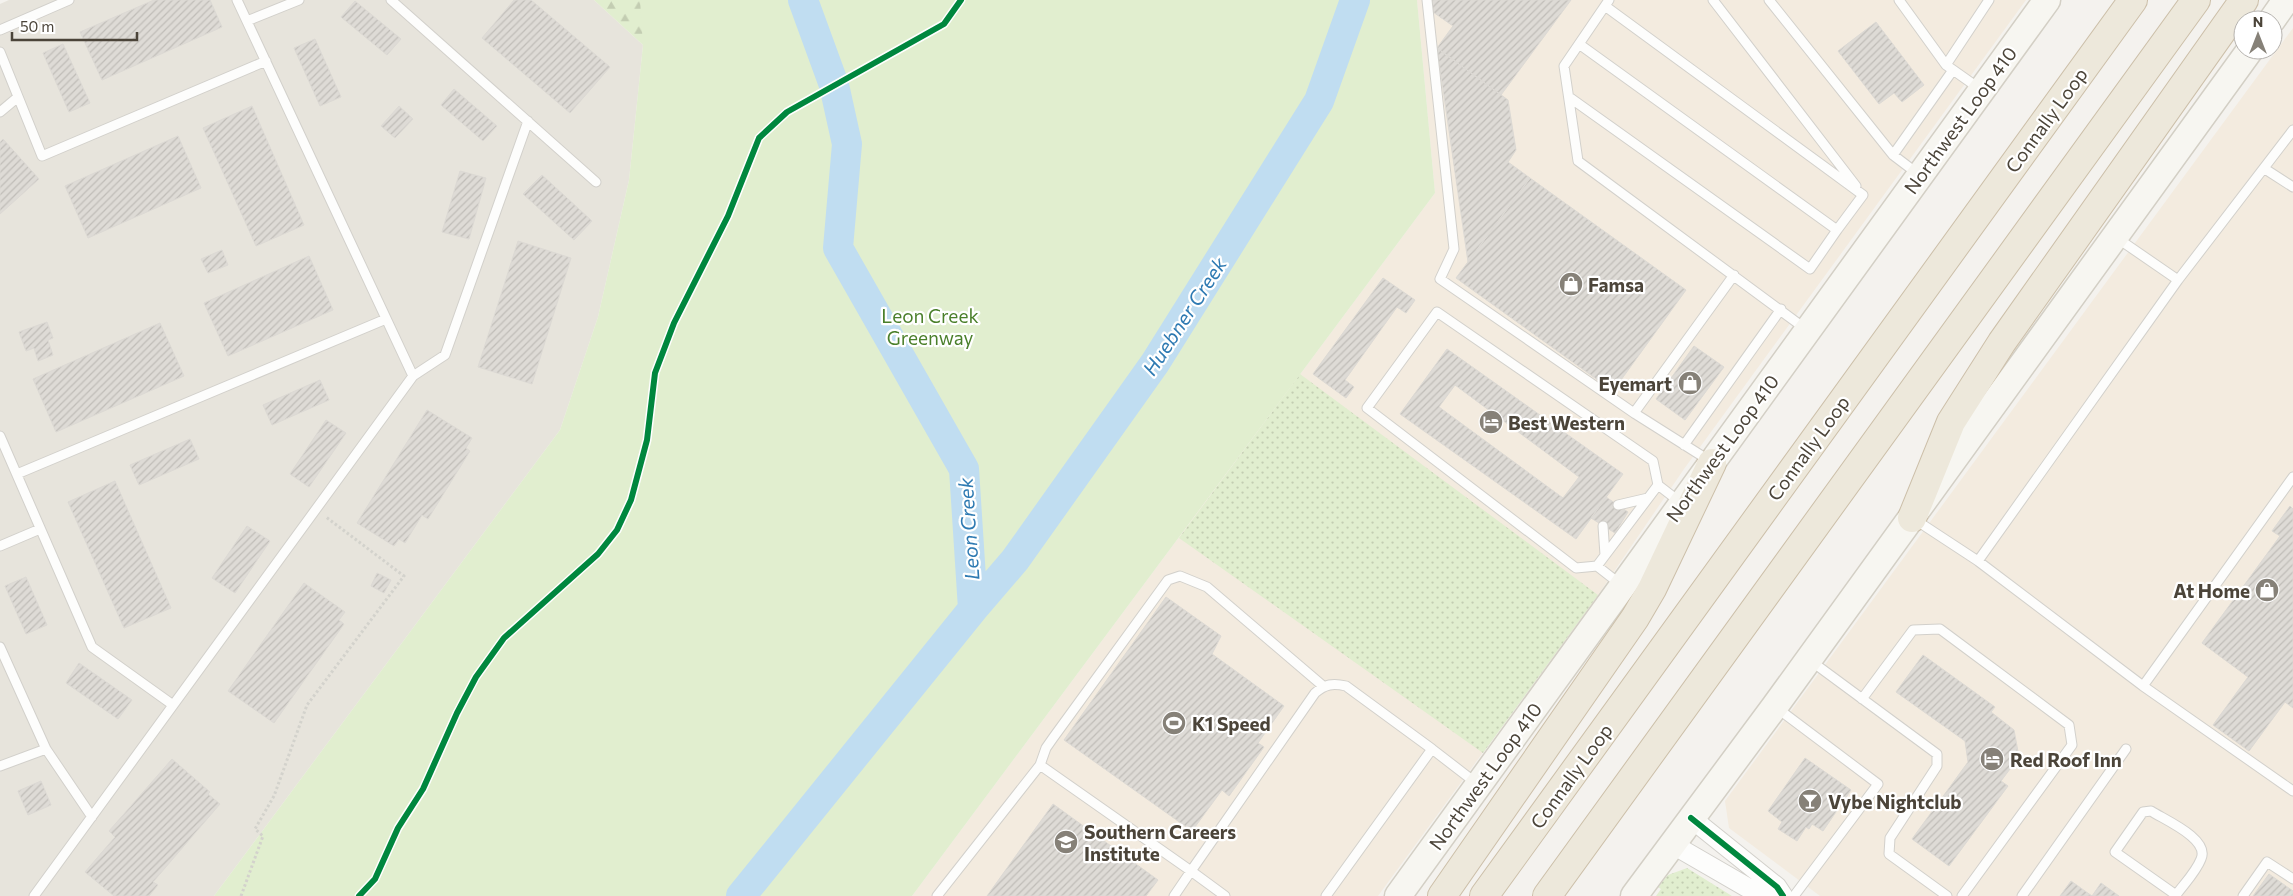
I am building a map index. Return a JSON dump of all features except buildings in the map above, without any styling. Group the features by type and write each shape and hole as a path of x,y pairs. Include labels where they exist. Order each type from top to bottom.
{"highway":[{"name":"Connally Loop","path":"1484,896 2133,0"},
{"path":"1547,896 2196,0"},
{"path":"1912,518 1951,422 2002,342 2244,0"},
{"path":"1442,896 1635,618 1652,590 1712,463"}],"main road":[{"name":"Northwest Loop 410","path":"1398,896 2047,0"},
{"path":"1634,896 1912,518 2243,60"}],"street":[{"path":"1691,818 1777,886 1783,896"},
{"path":"1672,844 1762,896"}],"lane":[{"path":"0,30 69,0"},
{"path":"237,0 412,376"},
{"path":"247,21 299,0"},
{"path":"391,0 596,182"},
{"path":"1427,0 1454,249 1440,279 1634,413 1712,463"},
{"path":"1713,0 1863,196"},
{"path":"1769,0 1893,154 1920,175"},
{"path":"1899,0 1949,68 1982,90"},
{"path":"1893,154 1949,68 1989,0"},
{"path":"1807,331 1781,309 1578,161 1564,66 1607,3 1863,196"},
{"path":"1579,44 1837,230"},
{"path":"0,52 42,156 266,61"},
{"path":"0,112 18,97"},
{"path":"1569,97 1810,269 1863,196"},
{"path":"34,896 412,376 445,355 528,121"},
{"path":"1978,561 2178,280 2266,169 2293,130"},
{"path":"2266,169 2293,187"},
{"path":"2115,236 2178,280"},
{"path":"1634,413 1734,275"},
{"path":"1684,445 1781,309"},
{"path":"1623,586 1597,566 1576,568 1367,408 1438,312 1653,461 1658,485 1682,503"},
{"path":"16,474 386,318"},
{"path":"0,436 92,647 173,705"},
{"path":"2143,686 2293,477"},
{"path":"1597,566 1658,485"},
{"path":"1618,504 1648,498"},
{"path":"1912,518 1978,561 2143,686 2293,791"},
{"path":"1603,526 1605,556"},
{"path":"0,546 40,529"},
{"path":"937,896 1040,765 1046,748 1168,580 1180,576 1207,587 1323,686"},
{"path":"1862,699 1913,630 1940,629 2069,725 2072,745 1962,896"},
{"path":"0,647 46,749 92,817"},
{"path":"1808,660 1937,754 1937,766 1890,838 1889,854 1947,896"},
{"path":"1174,896 1315,693 1323,686 1335,683 1346,686 1479,785"},
{"path":"1775,706 1878,784 1794,896"},
{"path":"0,766 46,749"},
{"path":"1326,896 1432,749"},
{"path":"2022,896 2126,749"},
{"path":"1040,765 1225,896"},
{"path":"2152,811 2197,840 2203,851 2201,859 2176,895 2115,852 2143,812 2152,811"},
{"path":"2243,896 2267,862 2293,879"}],"path":[{"path":"241,896 263,836 255,829 274,796 306,705 404,576 316,509"}],"shaded area":[{"path":"9,0 594,0 643,45 629,180 598,317 560,430 214,896 0,896 0,4"},
{"path":"1417,0 2026,0 1684,469 1598,595 1378,896 912,896 1435,193"},
{"path":"2293,28 2293,896 1820,896 1729,828 1725,801 2269,60 2283,60 2283,42"}],"green space":[{"path":"594,0 666,0 643,45"},
{"name":"Leon Creek Greenway","path":"640,0 1417,0 1435,193 912,896 214,896 560,430 598,317 629,180 643,45"},
{"path":"1300,374 1598,595 1483,753 1179,538"},
{"path":"1687,868 1732,896 1656,896 1661,889 1658,887 1668,875"}],"waterway":[{"name":"Leon Creek","path":"741,896 973,609 964,469 838,248 847,144 834,85 803,0"},
{"name":"Huebner Creek","path":"973,609 1015,560 1155,363 1319,101 1355,0"}],"cycle path":[{"path":"359,896 375,879 398,828 423,789 457,713 476,677 504,638 598,554 617,530 631,500 647,440 655,373 674,323 728,216 759,138 787,112 944,24 961,0"},
{"path":"1691,818 1777,887 1783,896"}],"place":[{"name":"Famsa","path":"1571,284"},
{"name":"Eyemart","path":"1690,383"},
{"name":"Best Western","path":"1491,422"},
{"name":"At Home","path":"2267,590"},
{"name":"K1 Speed","path":"1174,723"},
{"name":"Red Roof Inn","path":"1992,759"},
{"name":"Vybe Nightclub","path":"1810,801"},
{"name":"Southern Careers Institute","path":"1066,842"}]}
